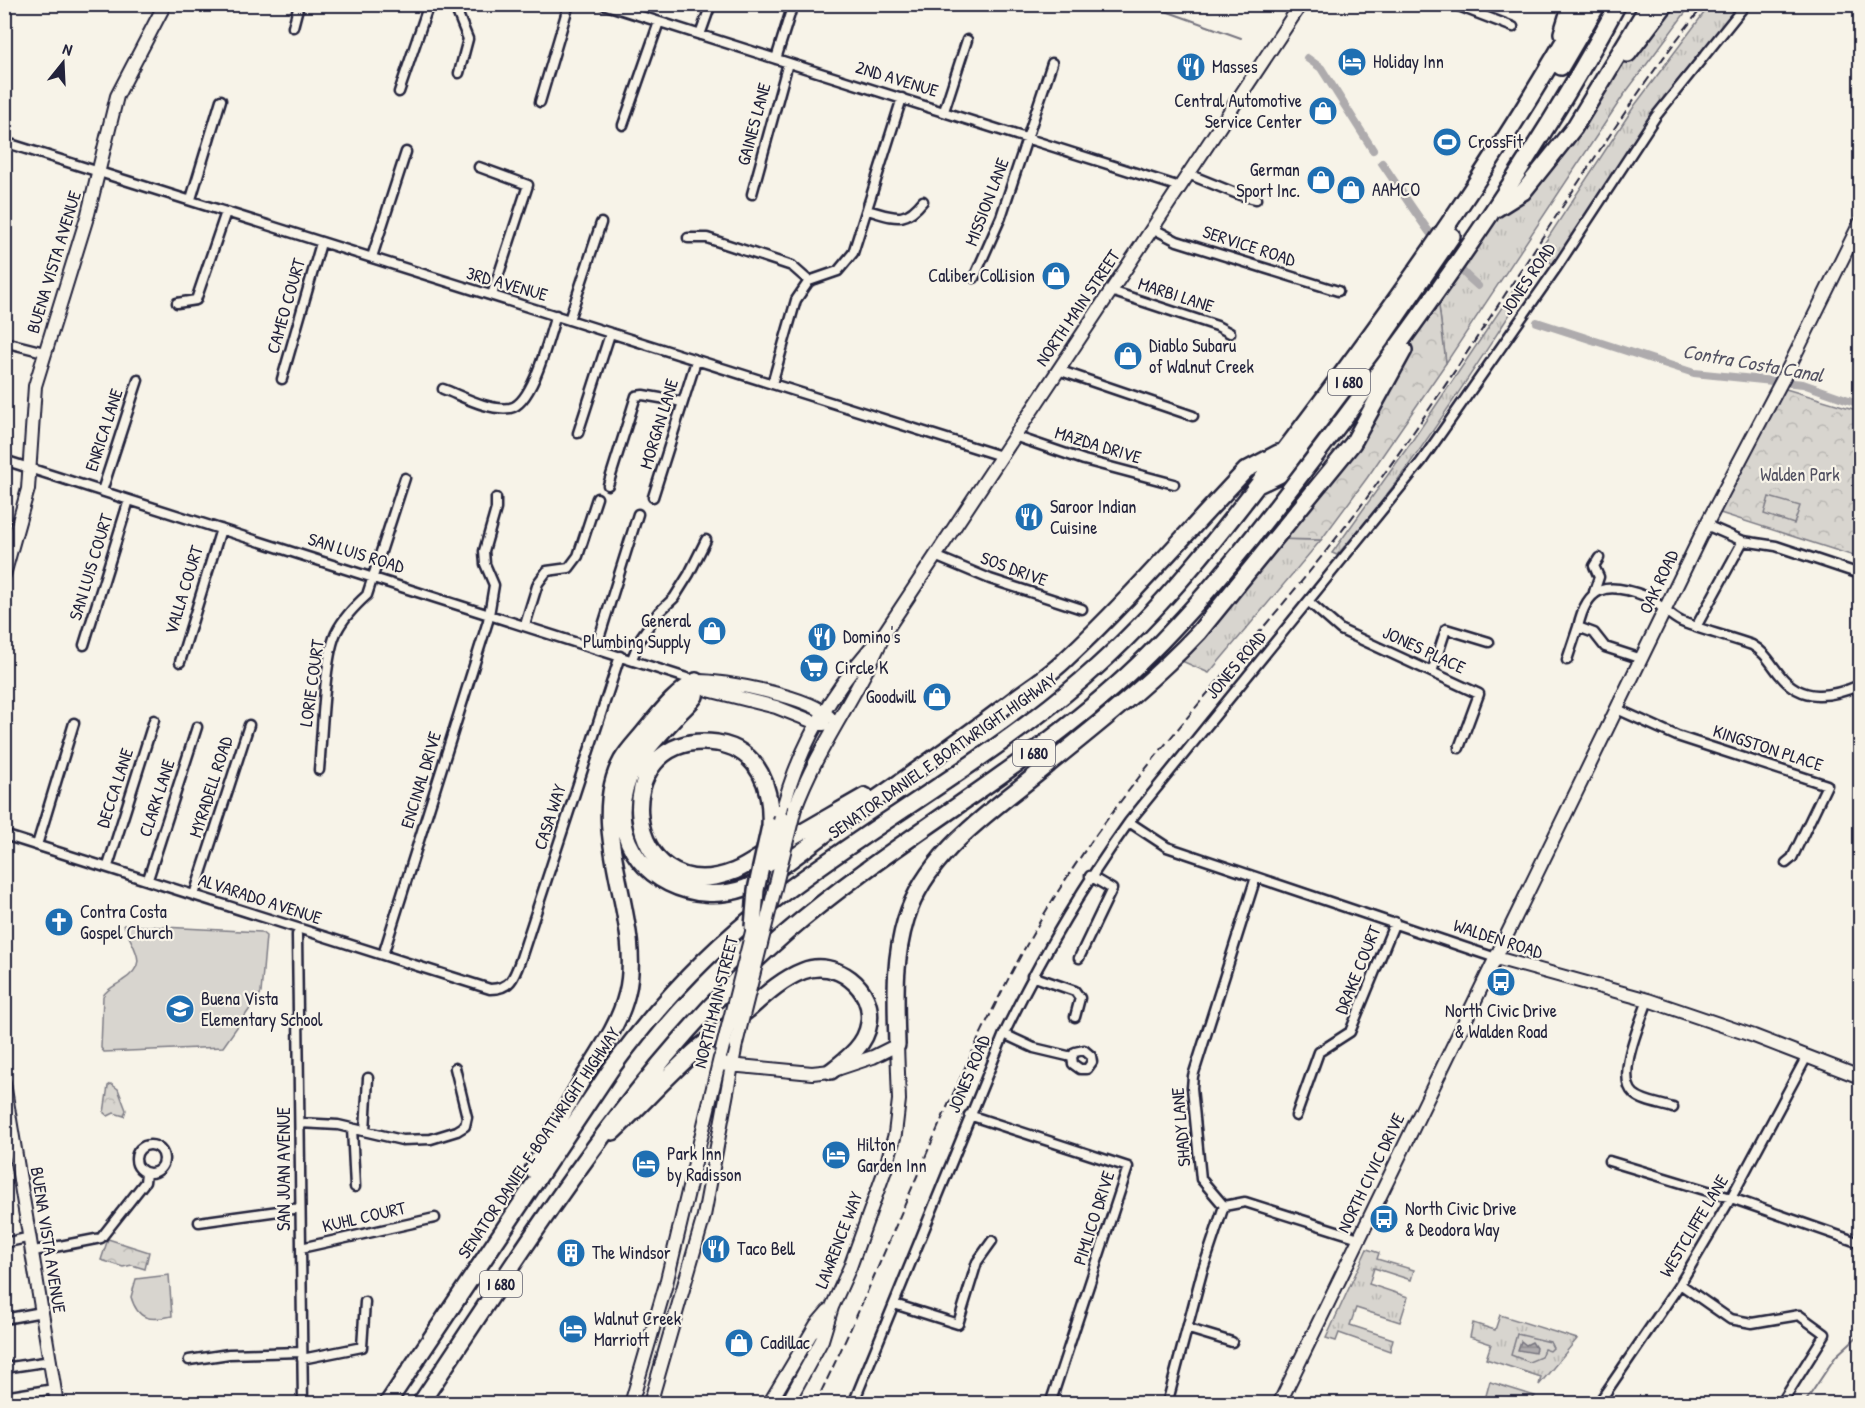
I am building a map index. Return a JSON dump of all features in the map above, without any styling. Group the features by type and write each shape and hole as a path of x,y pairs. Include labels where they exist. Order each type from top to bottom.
{"highway":[{"path":"1553,62 1571,4"},
{"name":"SENATOR DANIEL E BOATWRIGHT HIGHWAY","path":"387,1404 622,1054 668,999 705,961 773,901 1012,735 1082,680 1164,600 1256,486 1429,261 1457,220 1586,4"},
{"name":"I 680","path":"1457,220 1546,92 1598,4"},
{"name":"I 680","path":"420,1404 581,1164 623,1106 717,999 776,943 859,875 1050,741 1098,702 1157,646 1200,600 1269,516 1440,286 1492,211 1578,77 1618,4"},
{"path":"1492,211 1523,192 1574,128 1649,4"},
{"path":"1592,99 1666,4"},
{"name":"I 680","path":"1256,486 1279,475 1429,261"},
{"path":"897,1045 896,962 906,918 934,866 970,830 1175,658 1199,632 1353,443 1440,286"},
{"path":"696,681 695,696 635,764 623,790 621,806 623,826 630,846 641,862 656,876 673,886 697,893 722,894 747,887 926,764 1065,660 1246,470 1284,450"},
{"path":"506,1226 550,1134 616,1024 627,993 630,967 629,937 611,823 614,782 622,761 666,705 679,691 696,681"},
{"path":"753,927 756,890 776,821 770,793 760,772 745,756 721,744 689,743 665,754 645,779 638,800 638,819 645,842 660,861 680,873 704,877 734,871 896,777 926,764"},
{"path":"581,1164 692,1054 786,979 806,969 824,967 842,973 857,984 870,1010 870,1022 864,1038 853,1054 831,1071"}],"main road":[{"name":"BUENA VISTA AVENUE","path":"4,574 28,489 35,386 100,172 117,96 165,4"},
{"name":"NORTH MAIN STREET","path":"776,821 793,773 825,712 858,662 885,632 1301,4"},
{"name":"OAK ROAD","path":"1496,958 1706,525 1782,381 1860,223"},
{"name":"NORTH MAIN STREET","path":"650,1404 704,1216 736,1044 795,808 811,767 869,668 885,632"},
{"name":"SAN LUIS ROAD","path":"696,681 718,681 806,703 825,712 835,724"},
{"name":"SAN LUIS ROAD","path":"696,681 708,690 776,707 819,724 835,724"},
{"name":"NORTH MAIN STREET","path":"631,1404 666,1284 753,927"},
{"name":"WALDEN ROAD","path":"1496,958 1648,1000 1754,1036 1860,1077"},
{"name":"NORTH CIVIC DRIVE","path":"1279,1404 1496,958"},
{"path":"720,1059 732,1065 812,1073 831,1071 873,1058 897,1045"},
{"name":"LAWRENCE WAY","path":"787,1404 822,1340 832,1307 850,1267 885,1170 895,1134 899,1100 897,1045"},
{"name":"BUENA VISTA AVENUE","path":"4,1083 9,1146 32,1237 57,1404"},
{"name":"LAWRENCE WAY","path":"770,1404 816,1325 832,1307"}],"street":[{"path":"293,27 299,4"},
{"path":"399,92 429,4"},
{"path":"454,4 468,39 459,73"},
{"path":"540,102 569,4"},
{"name":"2ND AVENUE","path":"603,4 628,8 659,22 1180,187"},
{"path":"700,35 711,4"},
{"path":"776,59 793,4"},
{"path":"1453,4 1513,27"},
{"name":"JONES ROAD","path":"853,1404 1004,1034 1032,976 1090,876 1129,822 1422,462 1557,267 1655,118 1746,4"},
{"path":"623,125 659,22"},
{"path":"944,111 967,40"},
{"name":"GAINES LANE","path":"752,194 788,63"},
{"name":"MISSION LANE","path":"975,278 1001,216 1052,63"},
{"path":"772,384 796,300 808,281 838,271 853,253 902,98"},
{"path":"191,199 221,100"},
{"name":"3RD AVENUE","path":"4,142 191,199 451,285 492,295 1001,456"},
{"path":"372,257 406,152"},
{"path":"478,167 528,185 492,295"},
{"path":"1188,174 1256,199"},
{"path":"867,210 898,218 906,217 912,214 923,201"},
{"path":"177,303 196,300 226,212"},
{"path":"569,320 601,223"},
{"name":"SERVICE ROAD","path":"1152,228 1177,241 1338,291"},
{"path":"688,238 707,238 792,266 808,281"},
{"name":"CAMEO COURT","path":"282,379 321,243"},
{"name":"MARBI LANE","path":"1111,291 1217,326 1230,333"},
{"path":"443,389 488,406 510,408 521,403 530,391 556,315"},
{"path":"578,433 610,334"},
{"path":"4,342 45,352"},
{"name":"MORGAN LANE","path":"653,497 696,361"},
{"path":"1058,370 1193,416"},
{"name":"ENRICA LANE","path":"102,491 138,380"},
{"path":"608,486 636,396 643,395 683,402"},
{"name":"MAZDA DRIVE","path":"1014,436 1084,460 1174,484"},
{"name":"SAN LUIS ROAD","path":"4,460 696,681"},
{"name":"LORIE COURT","path":"319,770 330,653 336,631 355,606 368,595 405,478"},
{"name":"ENCINAL DRIVE","path":"383,956 489,614 494,585 485,564 484,551 496,509 496,498"},
{"path":"525,625 538,583 547,571 568,568 578,556 597,498"},
{"name":"SAN LUIS COURT","path":"84,645 129,500"},
{"path":"596,648 638,514"},
{"path":"1706,525 1743,541 1776,546 1860,574"},
{"name":"VALLA COURT","path":"180,662 221,529"},
{"path":"632,660 641,637 658,613 674,598 706,540"},
{"path":"1696,627 1743,541"},
{"name":"SOS DRIVE","path":"935,556 990,579 1082,609"},
{"path":"1567,660 1583,605 1594,592 1599,577 1594,566 1599,558"},
{"path":"1594,592 1611,587 1646,596 1665,612 1696,627 1752,645 1761,650 1782,678 1799,690 1817,697 1835,696 1860,686"},
{"name":"JONES PLACE","path":"1309,602 1341,630 1479,694 1459,748"},
{"path":"1578,627 1594,633 1605,647 1642,659"},
{"path":"1432,672 1446,630 1489,642"},
{"name":"CASA WAY","path":"506,987 515,975 520,961 620,656"},
{"name":"KINGSTON PLACE","path":"1617,709 1677,736 1827,785 1792,858 1786,863"},
{"name":"DECCA LANE","path":"108,866 154,720"},
{"path":"37,846 74,723"},
{"name":"MYRADELL ROAD","path":"195,895 249,725"},
{"name":"CLARK LANE","path":"148,879 197,727"},
{"name":"WALDEN ROAD","path":"1129,822 1167,846 1496,958"},
{"name":"ALVARADO AVENUE","path":"4,835 108,866 490,989 506,987"},
{"path":"1079,958 1112,889 1090,876"},
{"name":"SHADY LANE","path":"1224,1206 1201,1179 1192,1088 1256,877"},
{"name":"DRAKE COURT","path":"1296,1116 1319,1052 1350,1032 1395,922"},
{"name":"SAN JUAN AVENUE","path":"297,935 303,1404"},
{"path":"1032,976 1075,991 1080,998 1075,1017"},
{"path":"1648,1000 1627,1066 1627,1084 1636,1095 1673,1108"},
{"path":"1004,1034 1034,1048 1072,1057"},
{"name":"WESTCLIFFE LANE","path":"1598,1404 1680,1284 1731,1198 1806,1058"},
{"path":"300,1123 352,1128 402,1140 430,1139 465,1126 467,1117 455,1068"},
{"path":"365,1131 368,1078"},
{"name":"PIMLICO DRIVE","path":"969,1115 1128,1167 1050,1404"},
{"path":"352,1128 355,1187"},
{"path":"1610,1161 1731,1198 1857,1242"},
{"path":"34,1251 101,1238 145,1182 146,1173"},
{"path":"1167,1404 1189,1329 1202,1272 1224,1206 1245,1202 1359,1238"},
{"path":"199,1222 300,1208"},
{"name":"KUHL COURT","path":"301,1248 435,1218"},
{"path":"4,1243 32,1237"},
{"path":"894,1304 958,1324 977,1262 992,1241"},
{"path":"1680,1284 1730,1319 1752,1323 1799,1315 1825,1334 1781,1404"},
{"path":"189,1360 229,1354 302,1355 362,1347 365,1302"},
{"path":"4,1319 42,1312"},
{"path":"1189,1329 1232,1342"},
{"path":"4,1368 51,1361"},
{"path":"4,1399 54,1389"}],"green space":[{"path":"1666,5 1691,5 1623,96 1446,363 1437,290 1492,211 1523,192"},
{"path":"1710,5 1746,5 1698,61 1557,267 1538,253 1635,105"},
{"path":"1519,282 1527,288 1437,425 1364,524 1337,555 1332,553 1410,444"},
{"path":"1437,290 1446,363 1367,478 1321,540 1275,539 1353,443"},
{"name":"Walden Park","path":"1779,387 1860,411 1860,558 1714,511"},
{"path":"1769,497 1800,506 1794,524 1764,514"},
{"path":"1275,539 1321,540 1209,673 1175,658"},
{"path":"124,925 261,932 266,936 261,993 223,1047 104,1052 101,1048 103,996 131,974 138,962"},
{"path":"111,1084 118,1089 126,1110 124,1116 114,1113 108,1116 104,1113 108,1086"},
{"path":"108,1239 149,1252 145,1269 132,1265 123,1267 101,1260"},
{"path":"1367,1249 1379,1253 1377,1259 1414,1270 1411,1280 1374,1268 1369,1284 1408,1297 1400,1322 1356,1308 1350,1325 1393,1339 1390,1351 1339,1333 1336,1341 1326,1338"},
{"path":"169,1275 172,1316 152,1319 142,1315 137,1311 131,1297 136,1279"},
{"path":"1500,1315 1577,1339 1539,1385 1541,1377 1486,1359 1491,1344 1470,1337 1473,1323 1495,1330"},
{"path":"1517,1334 1550,1342 1553,1348 1550,1351 1544,1349 1541,1357 1529,1362 1511,1355"},
{"path":"1490,1381 1535,1396 1528,1403 1484,1403"}],"shaded area":[{"path":"1521,1341 1526,1345 1532,1342 1536,1348 1535,1353 1518,1350"}],"waterway":[{"name":"Contra Costa Canal","path":"1146,4 1241,38"},
{"name":"Contra Costa Canal","path":"1307,58 1321,68 1373,150"},
{"name":"Contra Costa Canal","path":"1382,163 1438,244 1478,286"},
{"name":"Contra Costa Canal","path":"1537,322 1694,373 1803,384 1860,404"},
{"path":"1804,1404 1836,1356 1860,1334"}],"railway":[{"path":"815,1404 982,1031 1046,911 1121,800 1334,541 1374,488 1451,377 1637,95 1705,4"}],"place":[{"name":"Holiday Inn","path":"1352,62"},
{"name":"Masses","path":"1191,67"},
{"name":"Central Automotive Service Center","path":"1323,111"},
{"name":"CrossFit","path":"1447,142"},
{"name":"German Sport Inc.","path":"1321,180"},
{"name":"AAMCO","path":"1351,190"},
{"name":"Caliber Collision","path":"1056,276"},
{"name":"Diablo Subaru of Walnut Creek","path":"1128,356"},
{"name":"Saroor Indian Cuisine","path":"1029,517"},
{"name":"General Plumbing Supply","path":"712,631"},
{"name":"Domino's","path":"822,637"},
{"name":"Circle K","path":"814,668"},
{"name":"Goodwill","path":"937,697"},
{"name":"Contra Costa Gospel Church","path":"59,922"},
{"name":"North Civic Drive & Walden Road","path":"1501,982"},
{"name":"Buena Vista Elementary School","path":"180,1009"},
{"name":"Hilton Garden Inn","path":"836,1155"},
{"name":"Park Inn by Radisson","path":"646,1164"},
{"name":"North Civic Drive & Deodora Way","path":"1384,1219"},
{"name":"Taco Bell","path":"716,1249"},
{"name":"The Windsor","path":"571,1253"},
{"name":"Walnut Creek Marriott","path":"573,1329"},
{"name":"Cadillac","path":"739,1343"}]}
